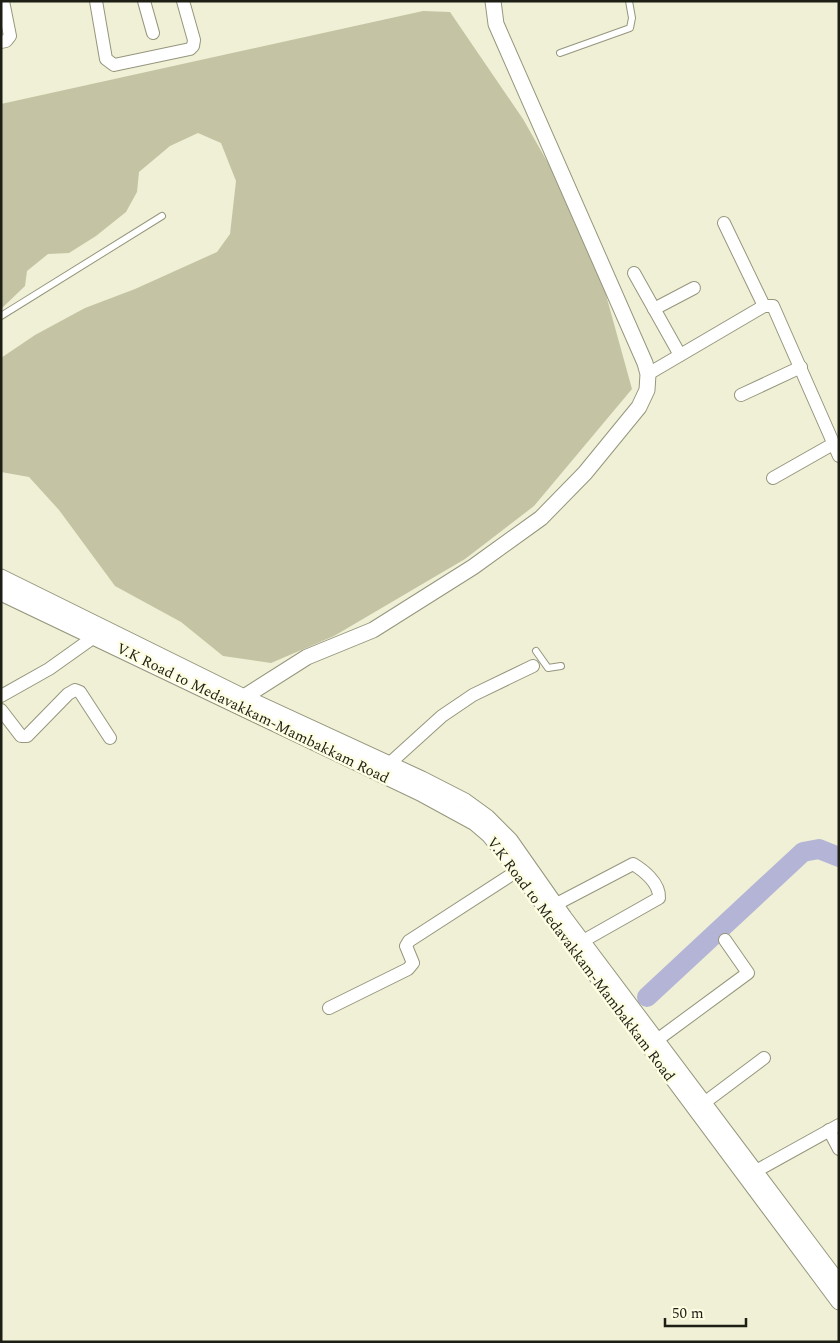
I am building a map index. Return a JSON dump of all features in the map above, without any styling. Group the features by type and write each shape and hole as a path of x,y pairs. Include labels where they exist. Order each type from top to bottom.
{"street":[{"path":"1,42 10,36 3,1"},
{"path":"96,1 106,59 114,65 190,50 194,46 194,40 183,1"},
{"path":"144,1 153,33"},
{"path":"241,702 302,660 373,630 521,534 559,501 632,416 647,390 648,374 496,24 493,1"},
{"path":"724,223 764,306"},
{"path":"634,273 680,355"},
{"path":"654,309 694,288"},
{"path":"648,374 764,306 773,306 839,456"},
{"path":"741,395 801,367"},
{"path":"773,478 833,444"},
{"name":"V.K Road to Medavakkam-Mambakkam Road","path":"1,578 458,812 489,836 517,871 583,941 704,1103 750,1174 839,1302"},
{"name":"V.K Road to Medavakkam-Mambakkam Road","path":"1,593 94,637 241,702 389,764 465,801 487,817 510,840 550,907 750,1174 839,1283"},
{"path":"1,696 49,669 94,637"},
{"path":"389,764 442,716 474,695 538,663"},
{"path":"1,710 17,733 27,736 68,694 78,691 110,738"},
{"path":"550,907 633,864 647,873 659,893 659,898 583,941"},
{"path":"329,1008 408,968 413,962 406,946 409,942 517,871"},
{"path":"657,1040 748,974 725,940"},
{"path":"704,1103 764,1058"},
{"path":"750,1174 834,1128 839,1149"}],"lane":[{"path":"560,53 630,28 632,18 629,1"},
{"path":"1,316 162,216"},
{"path":"536,651 538,663 548,668 561,666"}],"green space":[{"path":"423,11 450,12 523,119 590,237 632,389 534,506 465,559 334,636 271,663 223,656 181,622 115,586 59,510 29,477 1,472 1,358 35,335 85,308 135,289 217,252 230,234 236,181 221,143 198,133 170,146 139,172 137,192 126,212 96,236 69,253 48,254 27,271 25,286 1,309 1,104"}],"waterway":[{"path":"647,997 803,852 819,849 839,857"}]}
